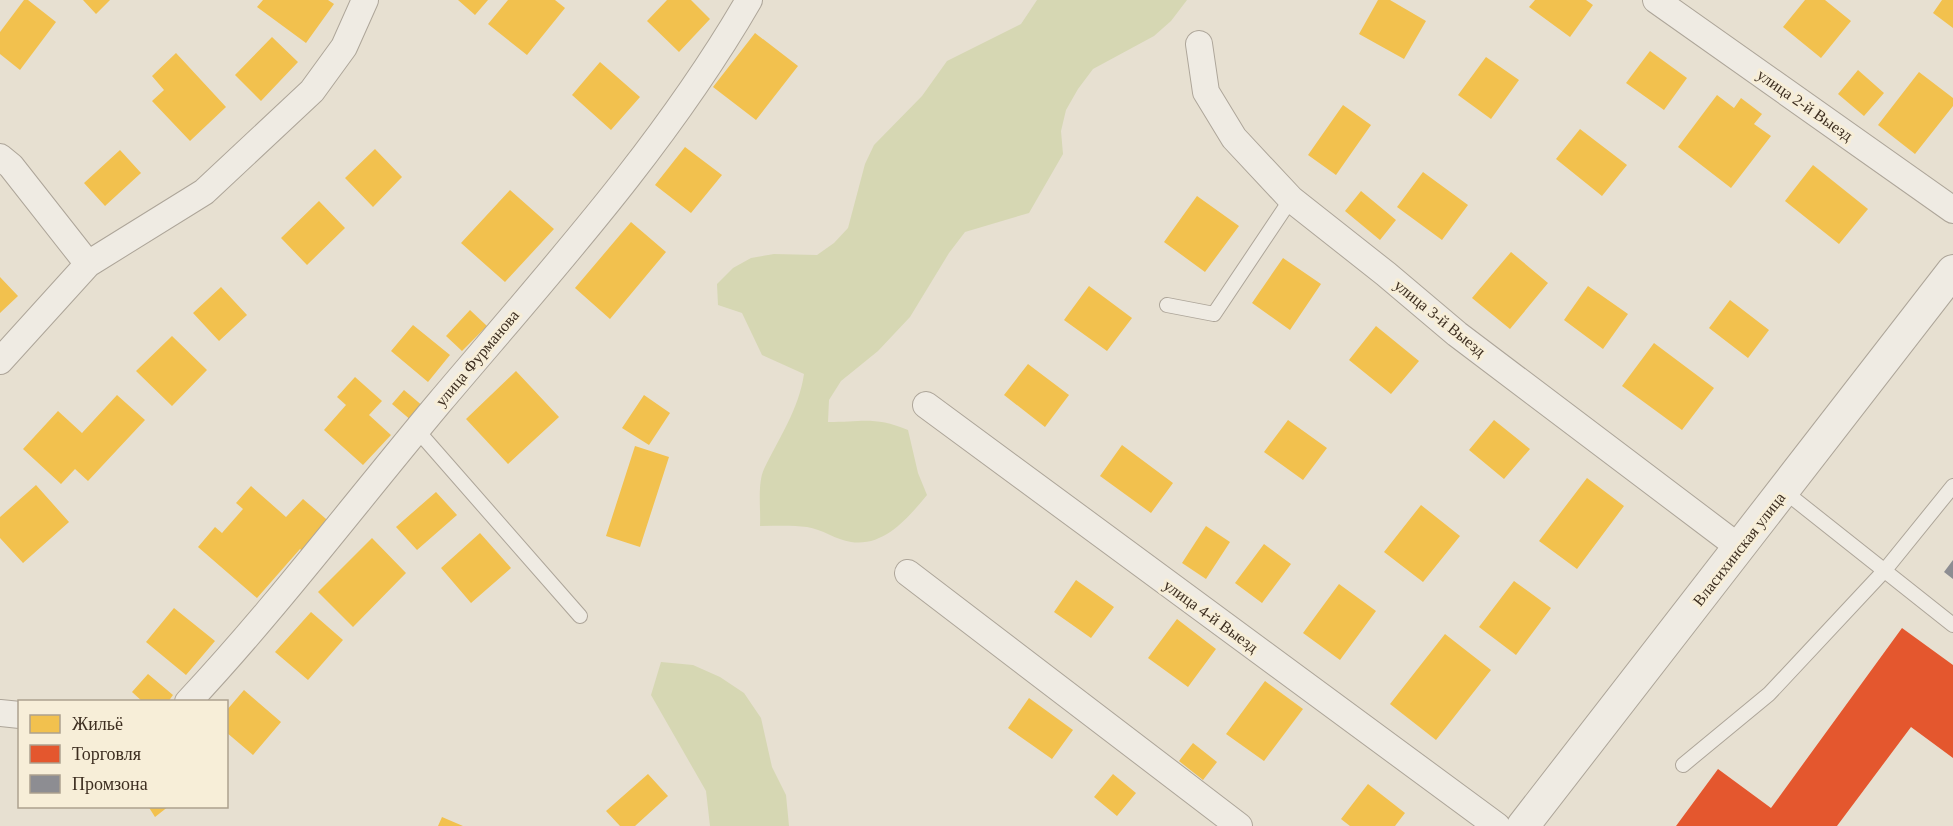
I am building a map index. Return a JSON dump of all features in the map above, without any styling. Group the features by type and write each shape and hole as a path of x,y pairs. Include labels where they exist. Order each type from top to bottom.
{"street":[{"path":"0,361 88,264 204,192 312,91 344,47 365,0"},
{"name":"улица Фурманова","path":"190,700 601,210 686,100 721,49 748,0"},
{"name":"улица 2-й Выезд","path":"1656,0 1953,210"},
{"name":"улица 3-й Выезд","path":"1199,44 1206,92 1234,138 1291,199 1457,334 1740,548"},
{"path":"0,157 11,166 88,264"},
{"name":"Власихинская улица","path":"1523,826 1953,271"},
{"name":"улица 4-й Выезд","path":"926,405 1497,826"},
{"path":"908,573 1239,826"},
{"path":"0,713 18,715"}],"lane":[{"path":"1167,305 1214,314 1291,199"},
{"path":"417,430 580,616"},
{"path":"1683,765 1768,694 1885,570 1953,486"},
{"path":"1784,491 1953,625"}],"green space":[{"path":"1037,0 1187,0 1171,21 1154,36 1093,69 1078,89 1066,110 1061,131 1063,154 1029,213 965,232 949,253 910,317 878,351 841,381 829,400 828,422 877,421 908,430 918,473 927,495 894,529 874,540 851,542 807,527 760,526 762,475 798,399 804,374 762,355 742,313 718,305 717,284 733,268 751,258 774,254 817,255 834,243 848,228 865,164 874,145 922,96 947,61 1021,24"},
{"path":"661,662 693,665 720,677 744,693 761,718 772,767 786,795 789,826 710,826 706,791 651,695"}],"building: Жильё":[{"path":"24,0 28,0 56,22 20,70 0,54 0,32"},
{"path":"83,0 110,0 96,14"},
{"path":"263,0 328,0 334,4 306,43 257,7"},
{"path":"458,0 488,0 475,15"},
{"path":"508,0 555,0 565,8 527,55 488,24"},
{"path":"667,0 691,0 710,19 679,52 647,21"},
{"path":"1378,0 1390,0 1426,21 1404,59 1359,34"},
{"path":"1535,0 1586,0 1593,5 1570,37 1529,7"},
{"path":"1805,0 1825,0 1851,21 1821,58 1783,27"},
{"path":"1942,0 1953,0 1953,28 1933,13"},
{"path":"755,33 798,66 756,120 713,87"},
{"path":"272,37 298,62 261,101 235,75"},
{"path":"1650,51 1687,78 1664,110 1626,83"},
{"path":"176,53 226,107 190,141 152,101 164,90 152,76"},
{"path":"1486,57 1519,80 1491,119 1458,95"},
{"path":"600,62 640,97 611,130 572,95"},
{"path":"1858,70 1884,93 1864,116 1838,94"},
{"path":"1919,72 1953,98 1953,106 1915,154 1878,125"},
{"path":"1717,95 1734,108 1741,98 1762,114 1754,124 1771,136 1731,188 1678,147"},
{"path":"1343,105 1371,125 1336,175 1308,155"},
{"path":"1580,129 1627,165 1602,196 1556,159"},
{"path":"685,147 722,175 691,213 655,185"},
{"path":"375,149 402,177 373,207 345,178"},
{"path":"120,150 141,173 105,206 84,183"},
{"path":"1813,165 1868,209 1839,244 1785,201"},
{"path":"1423,172 1468,205 1442,240 1397,207"},
{"path":"510,190 554,229 505,282 461,243"},
{"path":"1361,191 1396,220 1380,240 1345,211"},
{"path":"1197,196 1239,226 1205,272 1164,242"},
{"path":"319,201 345,228 307,265 281,238"},
{"path":"631,222 666,252 610,319 575,288"},
{"path":"1511,252 1548,283 1510,329 1472,298"},
{"path":"1283,258 1321,284 1290,330 1252,303"},
{"path":"0,277 18,296 0,313"},
{"path":"1089,286 1132,318 1107,351 1064,320"},
{"path":"1588,286 1628,314 1603,349 1564,320"},
{"path":"221,287 247,315 219,341 193,313"},
{"path":"1730,300 1769,330 1748,358 1709,328"},
{"path":"470,310 487,326 462,351 446,336"},
{"path":"413,325 450,355 428,382 391,351"},
{"path":"1376,326 1419,361 1391,394 1349,360"},
{"path":"172,336 207,370 172,406 136,371"},
{"path":"1654,343 1714,388 1682,430 1622,386"},
{"path":"1028,364 1069,395 1045,427 1004,395"},
{"path":"516,371 559,417 508,464 466,419"},
{"path":"355,377 382,401 369,415 391,435 363,465 324,430 346,405 337,397"},
{"path":"404,390 424,407 412,421 392,404"},
{"path":"117,395 145,420 88,481 75,469 61,484 23,449 58,411 82,433"},
{"path":"644,395 670,413 649,445 622,428"},
{"path":"1288,420 1327,448 1303,480 1264,452"},
{"path":"1494,420 1530,449 1504,479 1469,450"},
{"path":"1122,445 1173,483 1151,513 1100,476"},
{"path":"635,446 669,457 640,547 606,536"},
{"path":"1587,478 1624,506 1577,569 1539,541"},
{"path":"36,485 69,522 23,563 0,538 0,517"},
{"path":"251,486 286,517 303,499 333,525 307,555 300,549 257,598 198,547 215,527 222,533 243,509 236,503"},
{"path":"436,492 457,515 417,550 396,527"},
{"path":"1421,505 1460,536 1423,582 1384,552"},
{"path":"1206,526 1230,542 1206,579 1182,563"},
{"path":"480,533 511,568 471,603 441,568"},
{"path":"372,538 406,573 353,627 318,592"},
{"path":"1264,544 1291,564 1262,603 1235,583"},
{"path":"1076,580 1114,607 1091,638 1054,612"},
{"path":"1514,581 1551,608 1516,655 1479,627"},
{"path":"1339,584 1376,611 1340,660 1303,633"},
{"path":"174,608 215,641 186,675 146,642"},
{"path":"311,612 343,640 308,680 275,652"},
{"path":"1177,619 1216,649 1188,687 1148,658"},
{"path":"1445,634 1491,670 1436,740 1390,704"},
{"path":"148,674 173,695 169,700 141,700 132,692"},
{"path":"1265,681 1303,709 1264,761 1226,734"},
{"path":"244,690 281,722 253,755 228,734 228,709"},
{"path":"1029,698 1073,730 1052,759 1008,728"},
{"path":"1193,743 1217,762 1203,780 1179,761"},
{"path":"648,774 668,796 635,826 620,826 606,811"},
{"path":"1113,774 1136,793 1117,816 1094,797"},
{"path":"1368,784 1405,813 1395,826 1350,826 1341,819"},
{"path":"149,808 166,808 155,817"},
{"path":"442,817 463,826 438,826"}],"building: Торговля":[{"path":"1902,628 1953,665 1953,758 1911,727 1837,826 1676,826 1718,769 1771,808"}],"building: Промзона":[{"path":"1953,560 1953,579 1944,572"}]}
